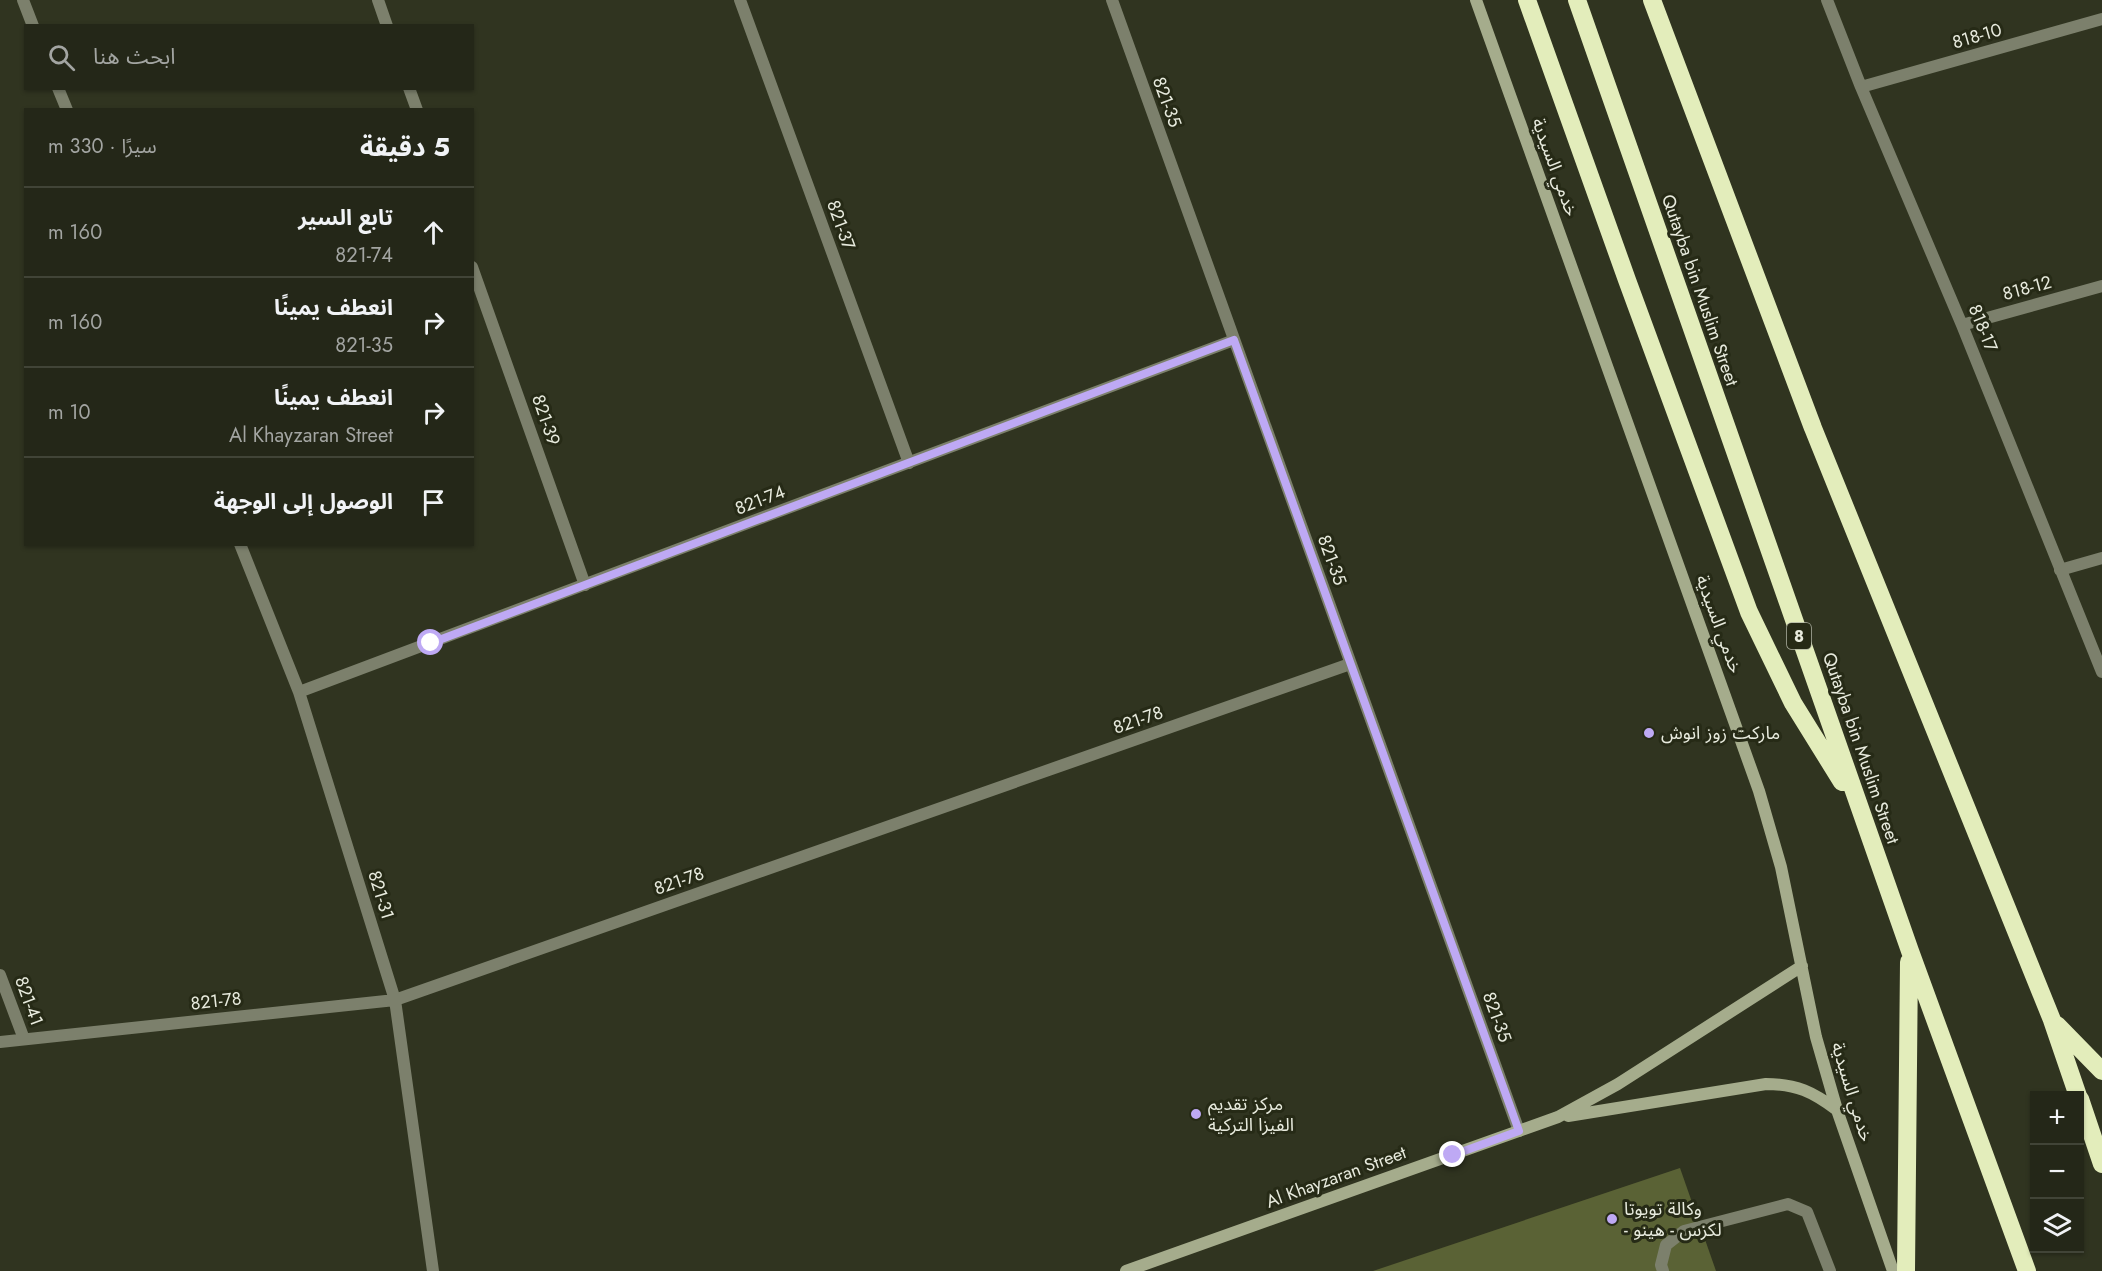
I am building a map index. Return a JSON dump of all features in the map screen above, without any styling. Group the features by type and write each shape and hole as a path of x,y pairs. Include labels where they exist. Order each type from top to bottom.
{"highway":[{"path":"1527,0 1749,612 1793,703 1860,812"},
{"name":"Qutayba bin Muslim Street","path":"1577,0 1860,812 2026,1271"},
{"path":"1652,0 1813,428 2052,1020 2077,1091"},
{"path":"1906,1271 1910,951"},
{"path":"2052,1020 2102,1071"},
{"path":"2084,1112 2102,1164"}],"street":[{"path":"23,0 32,24"},
{"path":"378,0 386,24"},
{"name":"821-37","path":"740,0 909,463"},
{"name":"821-35","path":"1112,0 1519,1131"},
{"name":"خدمي السيدية","path":"1476,0 1759,790 1781,867 1816,1036 1837,1110 1893,1271"},
{"name":"818-17","path":"1827,0 1861,87 1962,325 2102,672"},
{"name":"818-10","path":"1861,87 2102,20"},
{"path":"59,90 66,108"},
{"path":"410,90 416,108"},
{"name":"821-39","path":"474,273 585,585"},
{"name":"818-12","path":"1962,325 2102,286"},
{"name":"821-74","path":"298,692 1234,340"},
{"name":"821-31","path":"241,546 298,692 395,1000 433,1271"},
{"path":"2060,570 2102,558"},
{"name":"821-78","path":"0,1042 395,1000 1350,664"},
{"path":"1558,1117 1618,1084 1802,966"},
{"name":"821-41","path":"0,975 24,1039"},
{"path":"1558,1117 1766,1084 1805,1089 1837,1110"},
{"name":"Al Khayzaran Street","path":"1126,1271 1558,1117"},
{"path":"1663,1271 1661,1265 1666,1245 1684,1231 1788,1204 1807,1212 1830,1271"}],"building":[{"name":"وكالة تويوتا - لكزس - هينو","path":"1680,1168 1716,1271 1373,1271"}],"place":[{"name":"ماركت زوز انوش","path":"1649,733"},
{"name":"مركز تقديم الفيزا التركية","path":"1196,1114"},
{"name":"وكالة تويوتا - لكزس - هينو","path":"1612,1219"}],"route":[{"path":"431,643 1234,340 1519,1131 1453,1155"}]}
